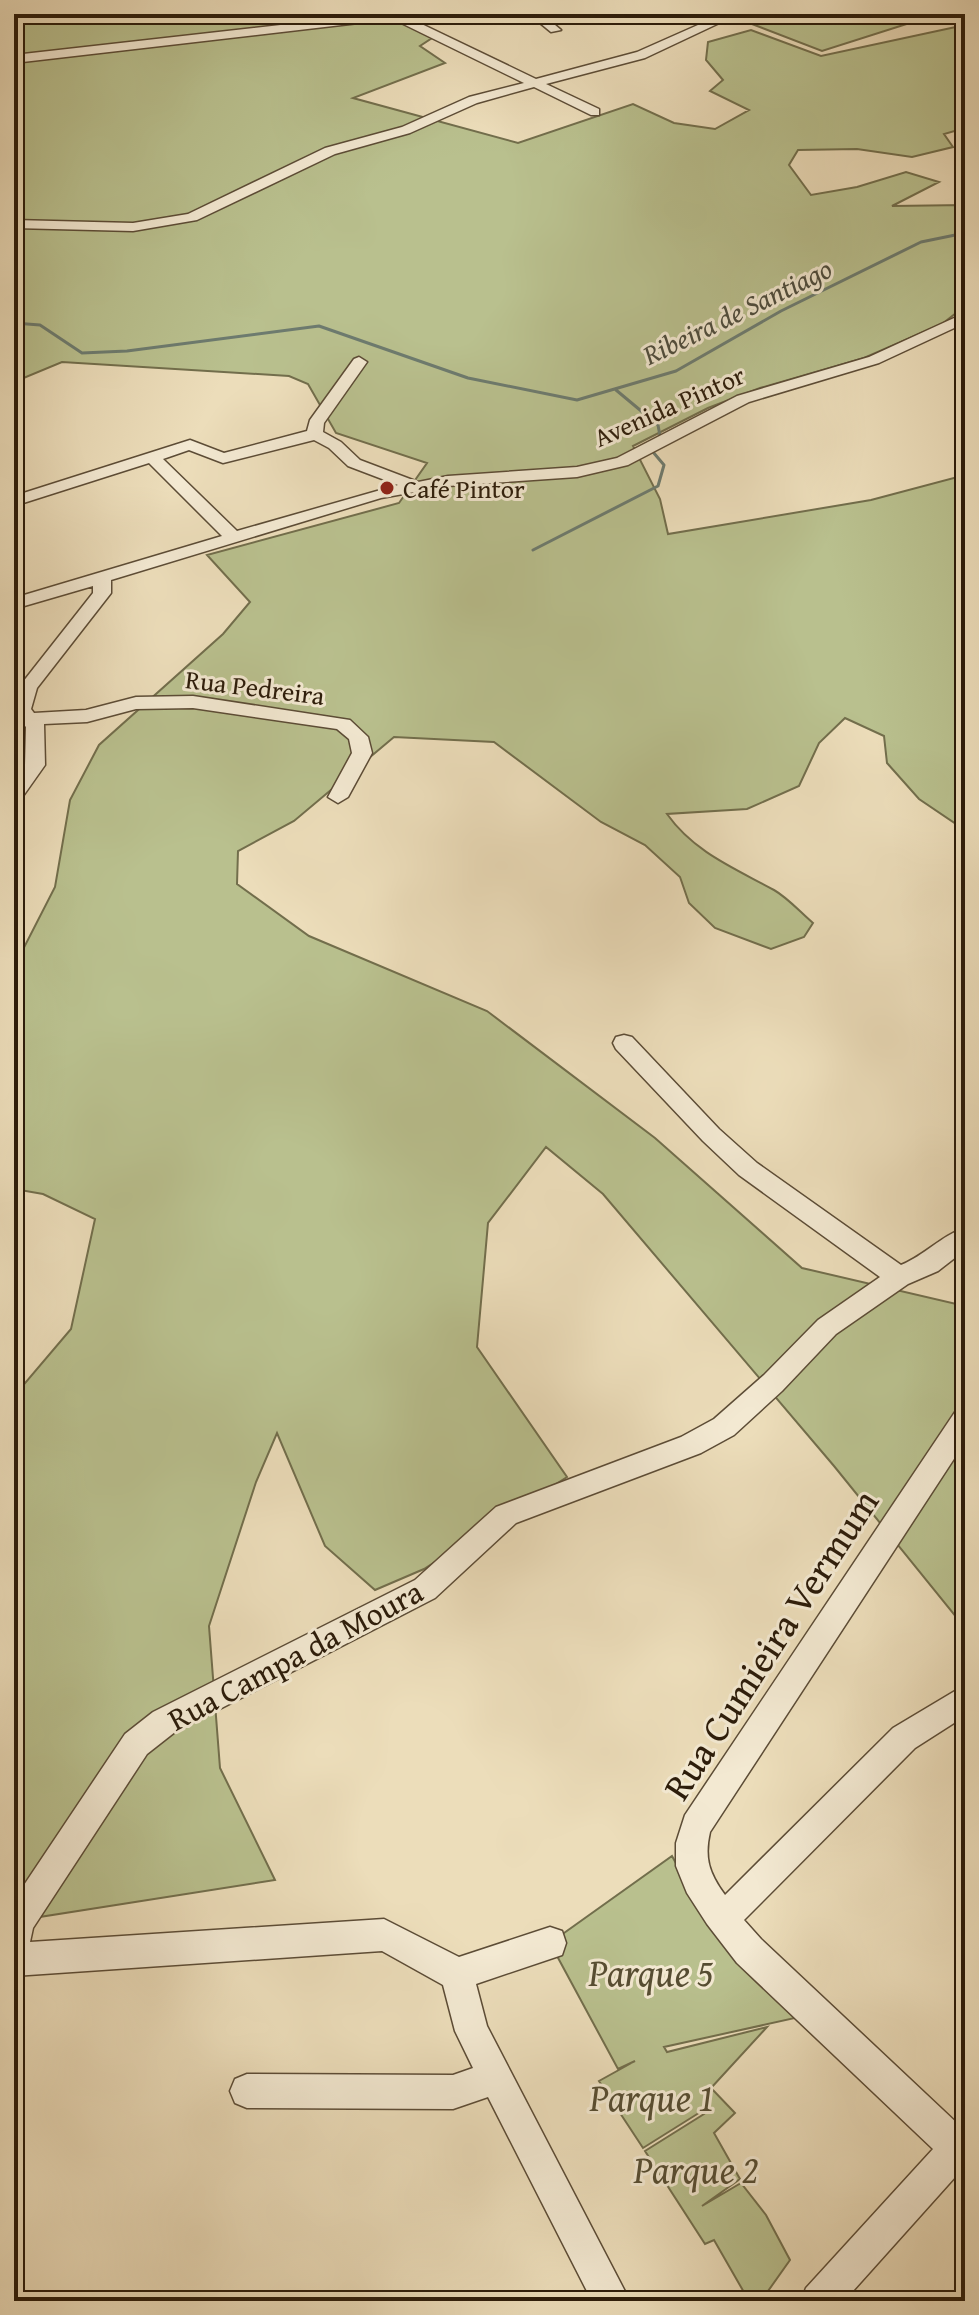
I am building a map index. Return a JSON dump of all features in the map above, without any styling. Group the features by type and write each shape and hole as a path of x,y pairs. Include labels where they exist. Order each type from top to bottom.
{"street":[{"path":"535,14 555,30"},
{"path":"14,224 133,227 192,217 330,151 406,130 473,100 641,55 726,17 719,14"},
{"path":"14,59 401,15 595,112"},
{"name":"Avenida Pintor","path":"14,604 415,486 465,479 577,472 622,462 743,399 874,360 961,322"},
{"path":"315,434 316,423 359,362"},
{"path":"14,501 190,445 223,458 287,444 315,434 335,445 354,463 415,486"},
{"path":"152,457 234,538"},
{"path":"14,795 35,765 36,726 21,715 28,687 102,593 102,578"},
{"name":"Rua Pedreira","path":"21,715 87,716 136,703 193,702 343,724 358,737 362,753 338,797"},
{"path":"624,1043 711,1135 748,1169 899,1277"},
{"name":"Rua Campa da Moura","path":"14,1942 18,1922 136,1744 164,1722 425,1589 506,1515 691,1445 724,1427 773,1383 827,1327 899,1277 929,1264 965,1237"},
{"name":"Rua Cumieira Vermum","path":"961,2144 749,1951 723,1919 692,1869 691,1844 696,1826 965,1420"},
{"path":"723,1919 904,1738 965,1699"},
{"path":"14,1960 384,1935 457,1974 550,1943"},
{"path":"457,1974 472,2031 612,2301"},
{"path":"247,2091 453,2092 495,2078"},
{"path":"819,2301 961,2144"}],"green space":[{"path":"14,14 425,14 399,21 432,38 420,46 445,63 353,98 518,143 633,104 674,123 715,129 749,110 710,91 723,80 706,60 708,42 751,30 821,56 965,25 965,128 944,134 953,147 912,157 857,149 798,150 789,165 811,195 857,187 906,172 939,182 892,206 965,205 965,306 942,324 864,358 760,388 708,408 633,446 660,499 668,534 871,500 965,475 965,830 919,799 887,763 884,736 845,718 819,743 799,786 747,809 667,814 702,849 779,893 813,923 804,937 771,949 715,928 689,903 680,877 645,845 601,822 494,742 394,737 294,821 238,851 237,884 309,936 487,1011 655,1138 802,1268 965,1306 965,1628 834,1466 603,1194 546,1147 488,1223 477,1347 567,1477 424,1569 375,1590 325,1546 277,1433 256,1482 209,1626 220,1768 275,1880 14,1921 14,1396 71,1329 95,1219 43,1194 14,1189 14,967 55,887 70,800 99,745 223,634 250,602 207,555 399,503 427,463 336,433 308,384 289,376 62,362 14,382"},
{"path":"726,14 938,14 822,51"},
{"path":"672,1856 709,1924 795,2018 664,2047 667,2052 767,2027 711,2088 735,2113 714,2133 740,2179 702,2206 741,2183 766,2215 790,2260 761,2301 749,2301 714,2240 705,2244 645,2151 704,2114 702,2111 643,2148 599,2081 635,2061 618,2069 550,1943"}],"waterway":[{"name":"Ribeira de Santiago","path":"14,323 40,325 82,353 127,351 319,326 468,378 577,400 676,371 781,311 921,242 965,233"},
{"path":"616,390 658,425 660,436 657,438"},
{"path":"533,550 658,486 664,465 653,452"}],"place":[{"name":"Café Pintor","path":"387,488"}],"park label":[{"name":"Parque 5","path":"651,1972"},
{"name":"Parque 1","path":"652,2097"},
{"name":"Parque 2","path":"696,2169"}]}
